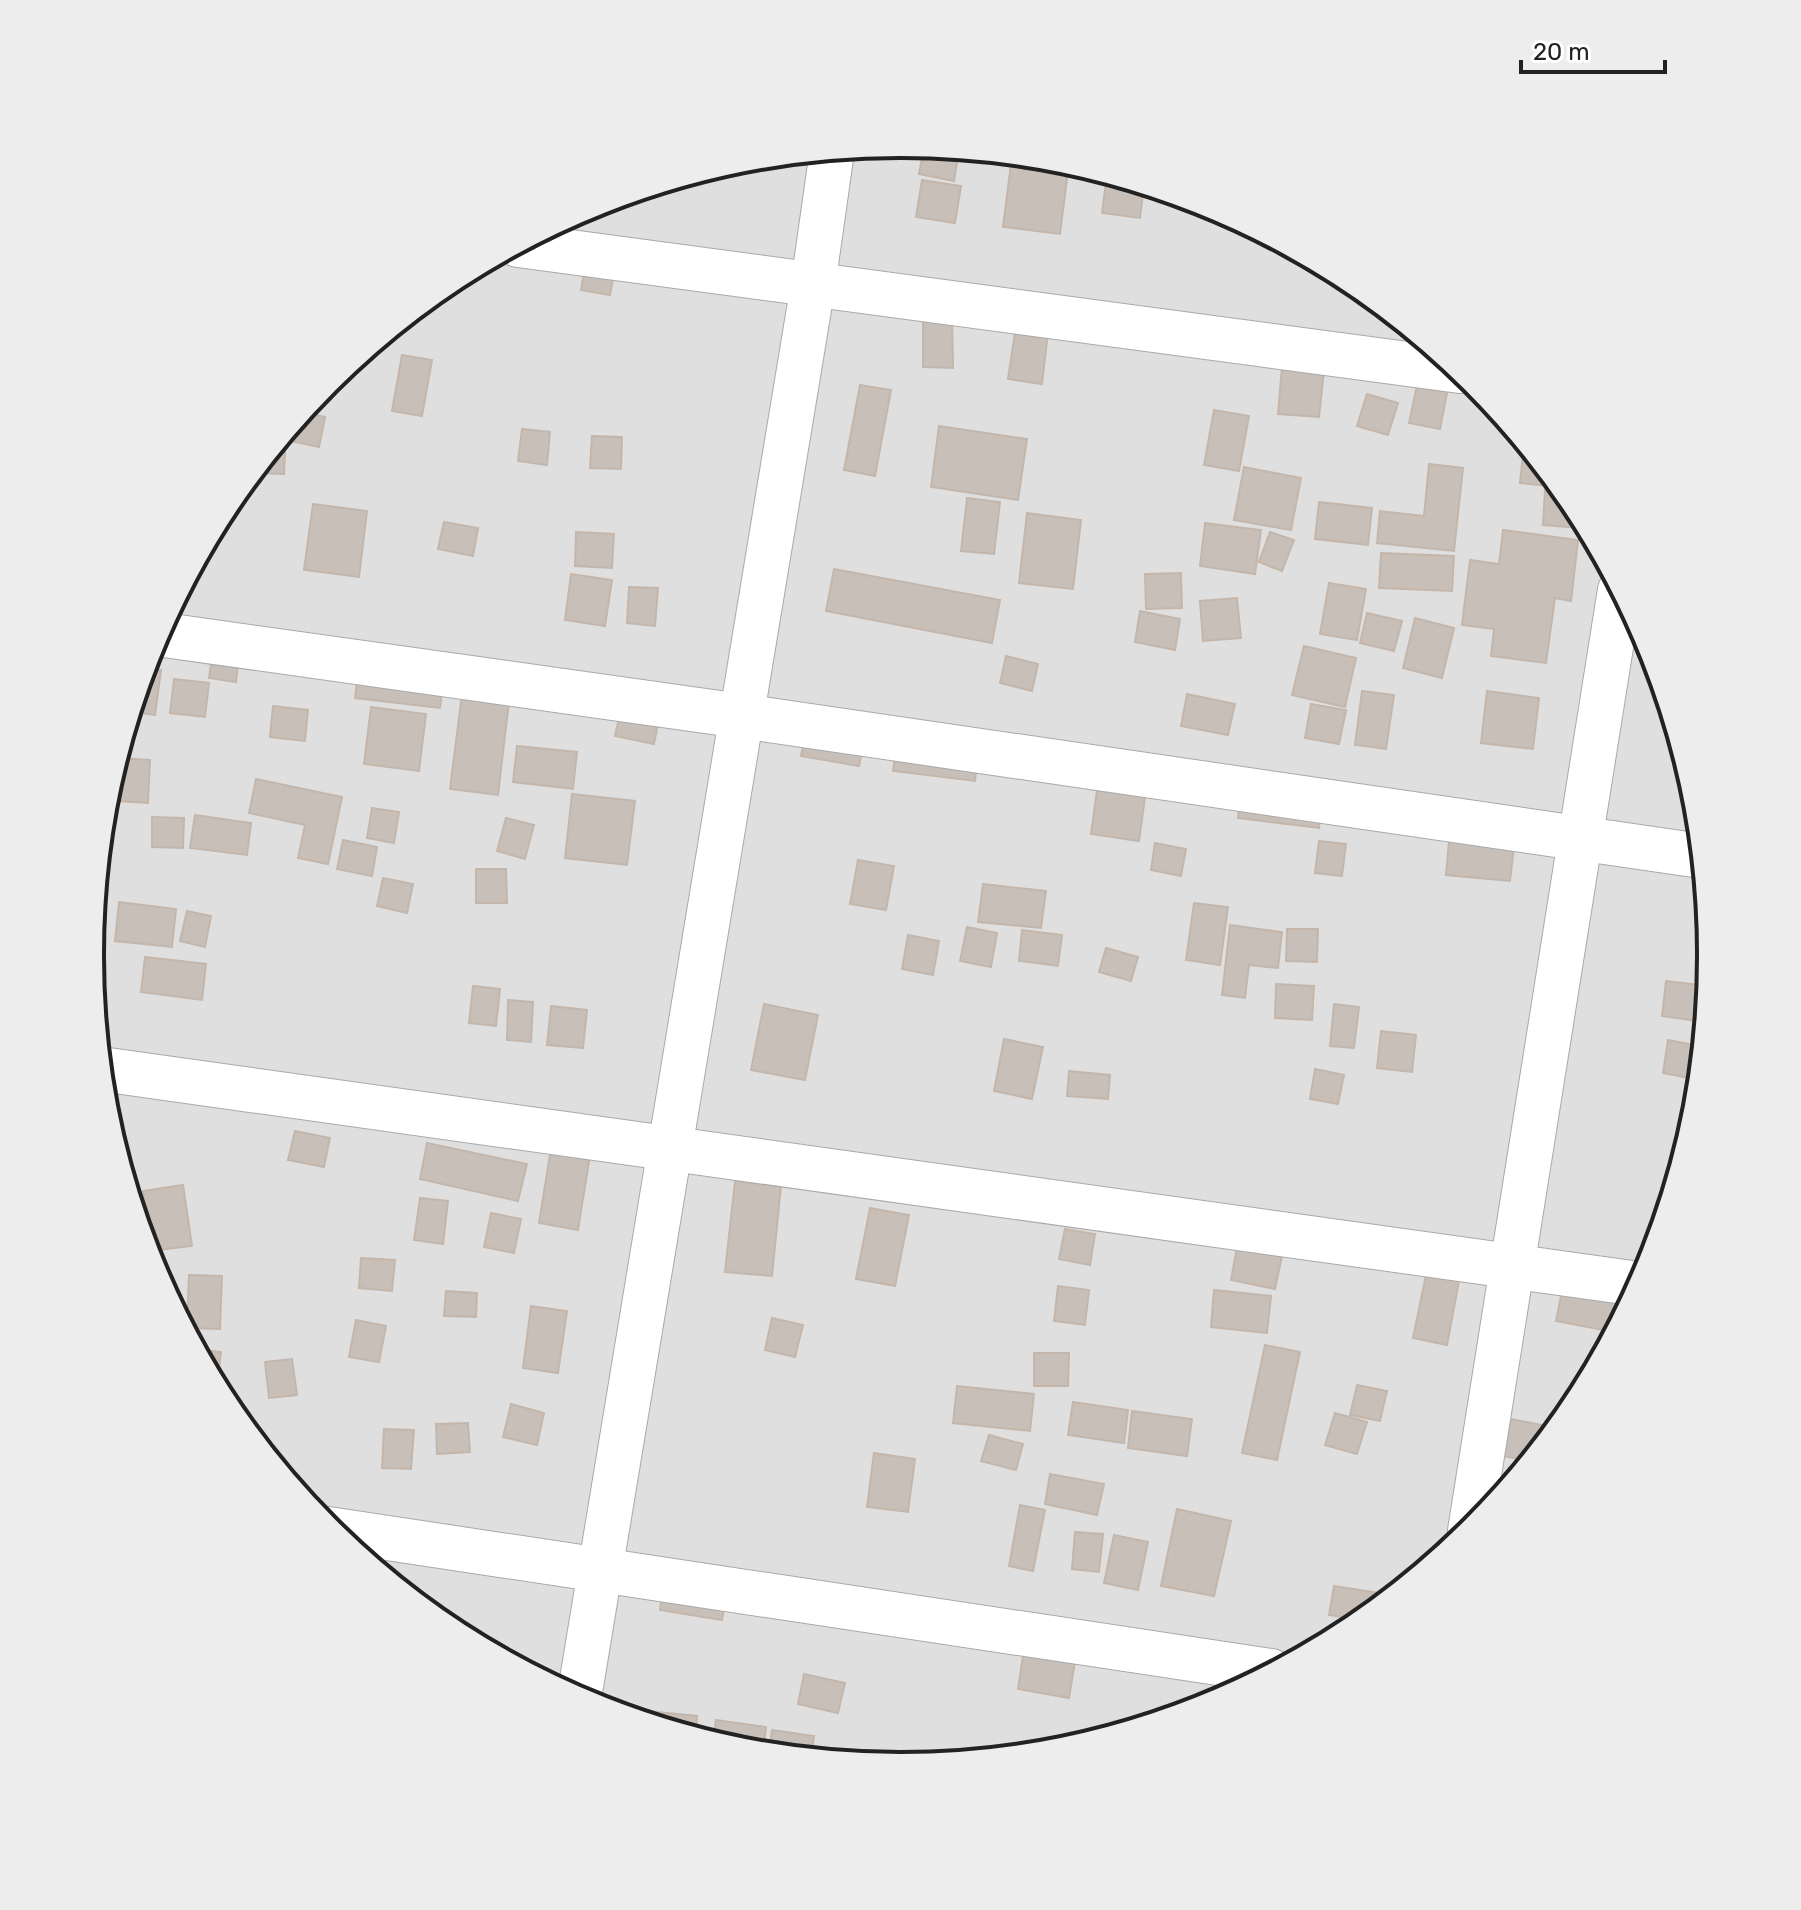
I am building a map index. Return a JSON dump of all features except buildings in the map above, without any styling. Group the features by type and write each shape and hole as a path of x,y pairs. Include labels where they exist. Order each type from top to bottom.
{"street":[{"path":"581,1684 813,285 830,162"},
{"path":"536,247 1439,368"},
{"path":"1474,1507 1617,608"},
{"path":"171,636 1690,855"},
{"path":"113,1071 1626,1282"},
{"path":"353,1533 1254,1668"}],"shaded area":[{"path":"900,158 1004,165 1107,186 1157,201 1205,219 1299,265 1385,323 1426,356 1464,392 1532,470 1563,512 1615,603 1655,699 1670,749 1682,800 1695,903 1697,955 1690,1059 1682,1110 1655,1211 1615,1307 1590,1353 1563,1398 1499,1480 1426,1554 1385,1587 1299,1645 1253,1669 1205,1691 1107,1724 1004,1745 953,1750 900,1752 797,1745 694,1724 644,1709 596,1691 502,1645 416,1587 375,1554 337,1518 269,1440 238,1398 186,1307 146,1211 131,1161 119,1110 106,1007 104,955 111,851 119,800 146,699 186,603 211,557 238,512 302,430 375,356 416,323 502,265 548,241 596,219 694,186 797,165 848,160"}]}
